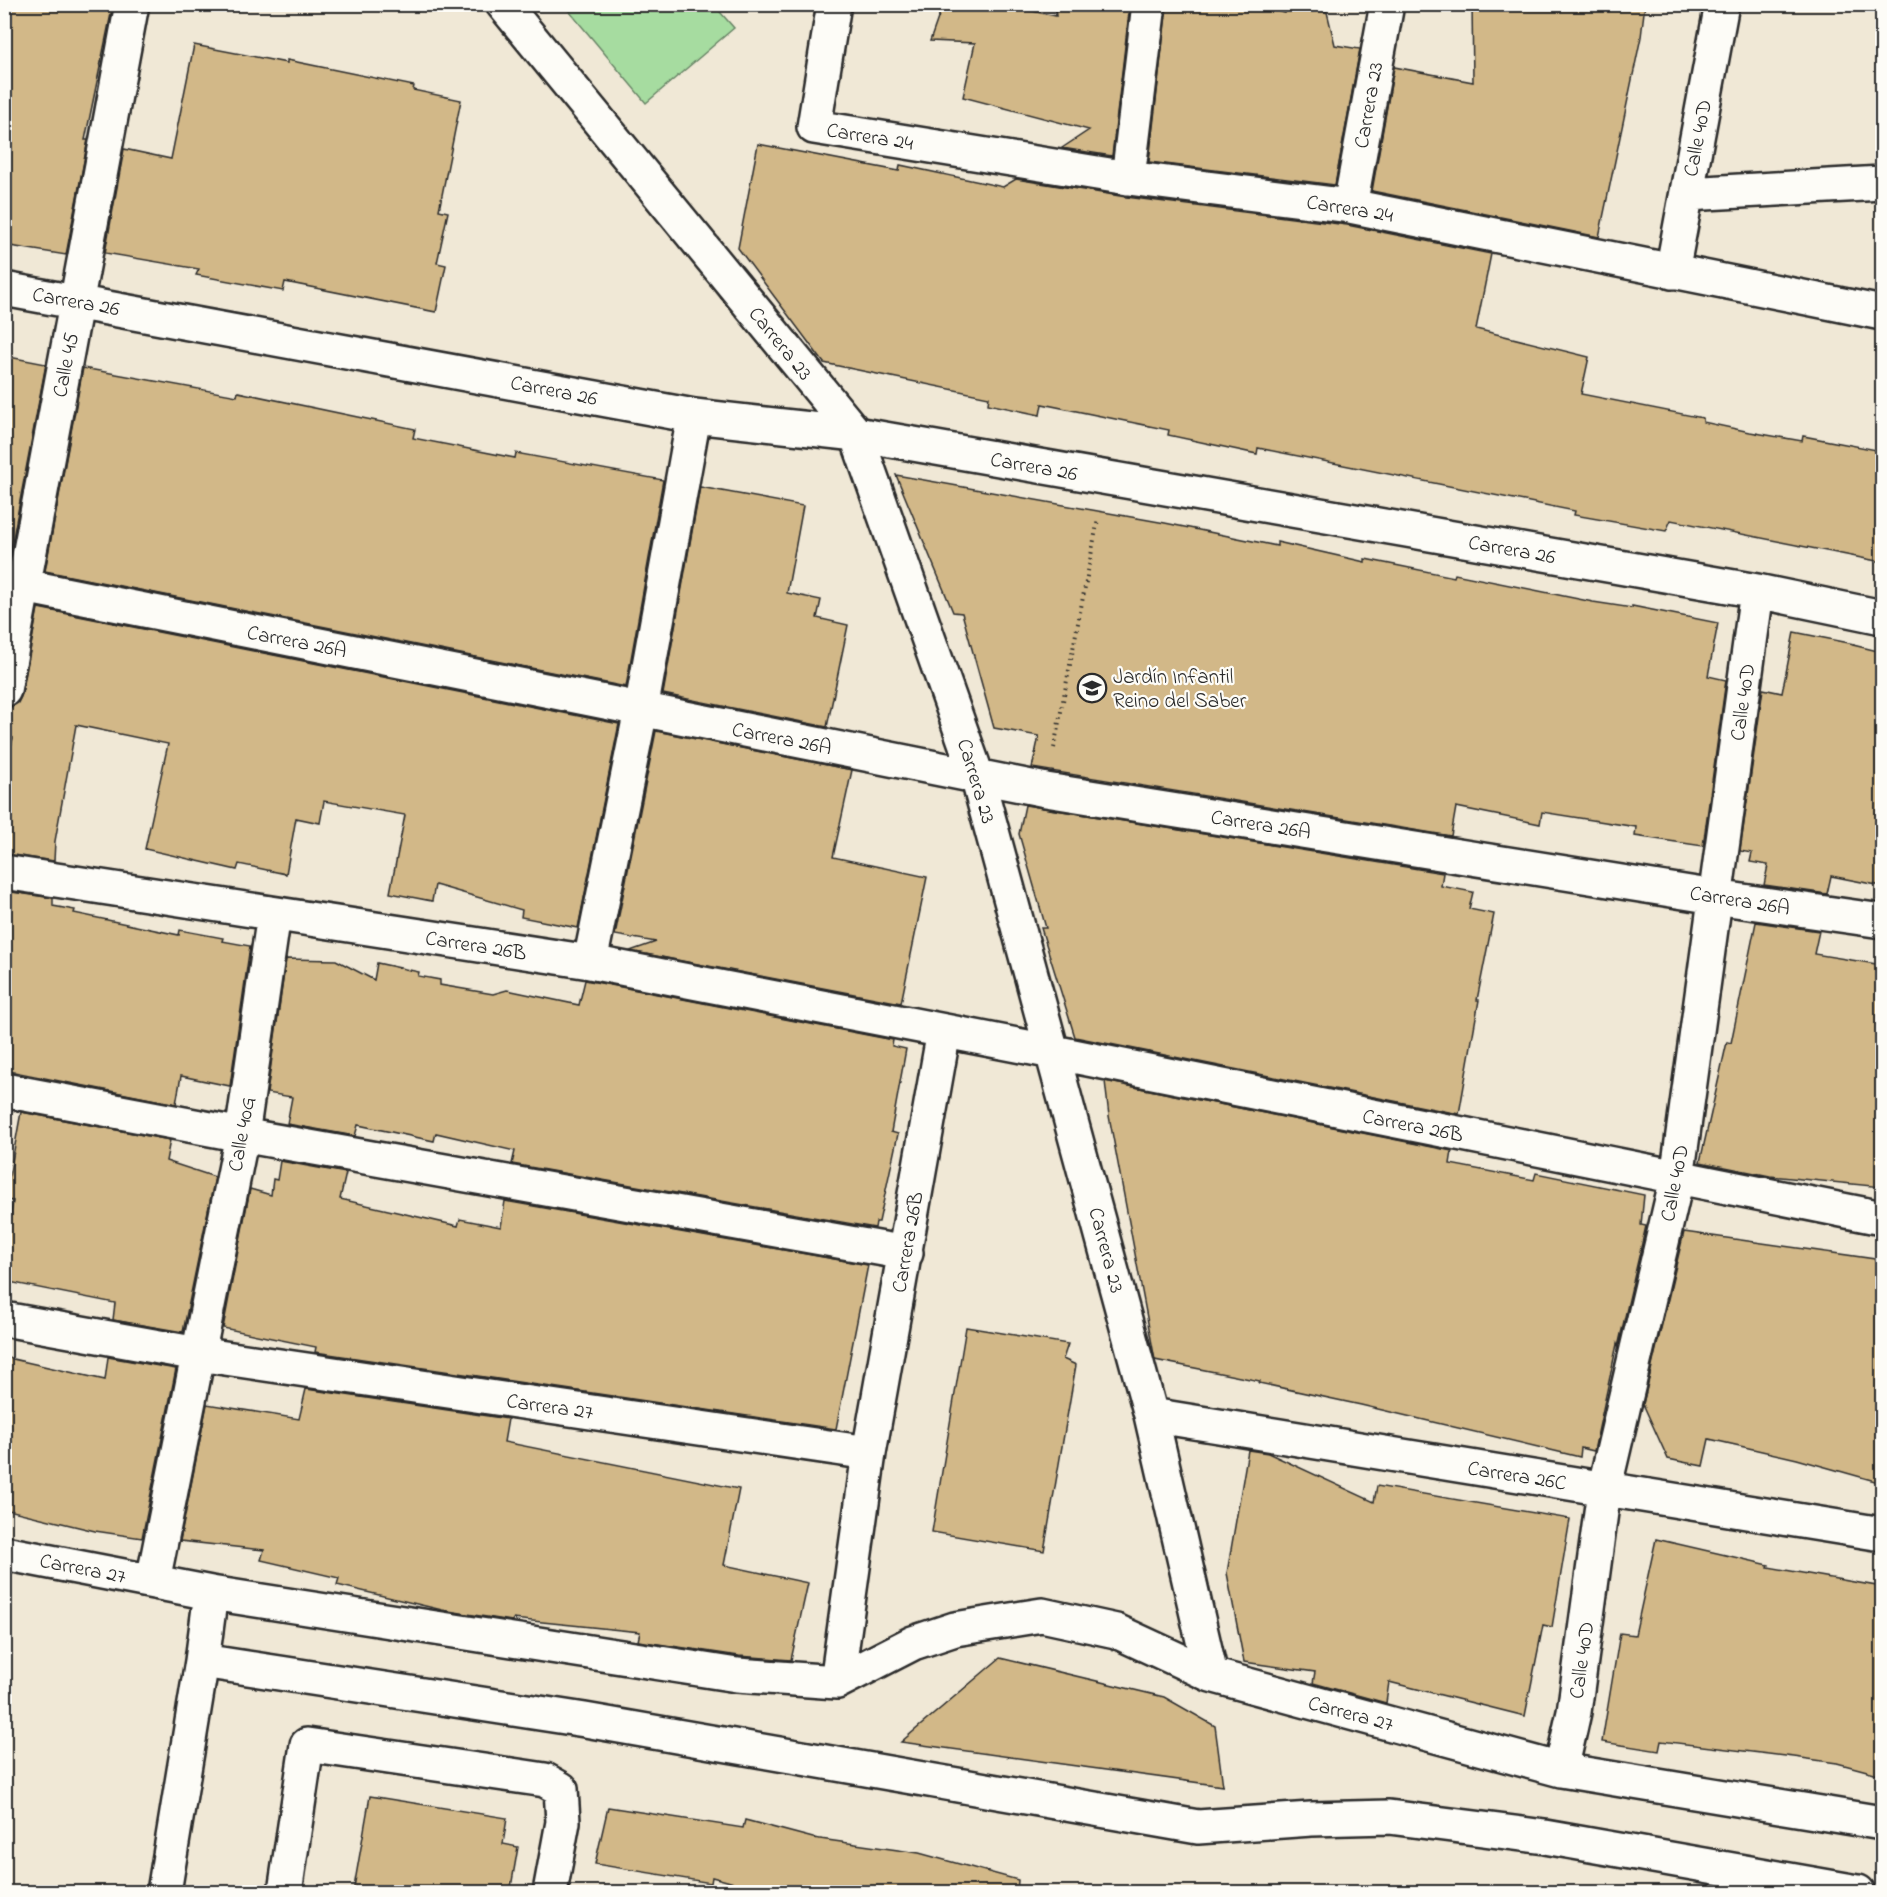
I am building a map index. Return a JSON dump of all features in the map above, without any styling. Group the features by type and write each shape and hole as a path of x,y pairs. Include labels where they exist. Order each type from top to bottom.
{"street":[{"name":"Calle 45","path":"4,690 132,4"},
{"name":"Carrera 23","path":"503,4 856,434 977,776 1151,1415 1211,1675"},
{"name":"Carrera 24","path":"834,4 814,127 1128,178 1350,206 1882,313"},
{"path":"1128,178 1149,4"},
{"name":"Carrera 23","path":"1350,206 1387,4"},
{"name":"Calle 40D","path":"1672,272 1722,4"},
{"path":"1687,194 1882,183"},
{"name":"Carrera 26","path":"4,289 694,416 856,434 1757,591 1882,616"},
{"path":"590,963 641,710 694,416"},
{"name":"Carrera 26A","path":"24,586 1046,790 1715,897 1882,921"},
{"name":"Calle 40D","path":"1561,1770 1574,1712 1604,1490 1677,1178 1757,591"},
{"name":"Carrera 26B","path":"4,872 590,963 1053,1052 1882,1218"},
{"name":"Calle 40G","path":"153,1581 242,1135 274,914"},
{"name":"Carrera 26B","path":"869,1453 944,1031"},
{"path":"4,1089 242,1135 906,1253"},
{"name":"Carrera 27","path":"4,1319 198,1353 869,1453"},
{"name":"Carrera 26C","path":"1151,1415 1882,1534"},
{"path":"837,1682 869,1453"},
{"name":"Carrera 27","path":"4,1553 211,1593 737,1675 837,1682 913,1643 955,1629 1042,1615 1116,1631 1211,1675 1561,1770 1882,1823"},
{"path":"164,1893 211,1593"},
{"path":"202,1661 585,1720 1198,1827 1311,1819 1389,1817 1545,1837 1858,1893"},
{"path":"285,1893 307,1745 545,1780 561,1790 563,1822 550,1893"}],"path":[{"name":"Carrera 26","path":"1046,790 1106,478"}],"green space":[{"path":"564,5 714,5 734,28 646,103"}],"building":[{"path":"4,4 113,4 85,140 88,140 66,255 4,245"},
{"path":"943,4 998,4 1056,16 1055,4 1130,4 1112,156 1062,148 1089,130 963,97 975,43 930,41"},
{"path":"1167,4 1249,4 1285,13 1287,4 1306,4 1327,12 1335,45 1360,49 1335,185 1149,162"},
{"path":"1472,4 1645,4 1641,37 1599,237 1372,191 1394,67 1473,82"},
{"path":"194,45 287,63 287,60 414,86 413,90 461,100 439,210 448,212 437,263 446,265 436,312 285,282 283,291 196,275 199,269 105,253 124,149 171,159"},
{"path":"758,144 899,171 900,165 1003,187 1016,179 1126,197 1347,225 1491,254 1476,329 1589,357 1581,394 1703,418 1703,422 1750,432 1802,441 1803,436 1882,451 1882,562 1671,520 1666,531 1574,515 1575,511 1258,448 1257,454 1168,435 1169,430 1042,404 1040,415 988,404 989,397 824,363 738,248"},
{"path":"4,356 46,364 4,585"},
{"path":"83,368 237,396 238,392 415,429 413,438 515,458 516,453 663,480 626,687 45,571"},
{"path":"896,475 1165,523 1277,546 1277,542 1365,562 1365,559 1454,577 1455,574 1593,602 1632,608 1632,606 1718,623 1708,676 1726,680 1703,846 1635,836 1636,827 1542,812 1540,824 1456,807 1451,836 1032,768 1039,736 994,728 962,613 953,612"},
{"path":"700,487 803,506 787,593 821,600 817,618 848,625 827,727 663,694"},
{"path":"38,608 619,724 578,928 521,917 522,910 435,885 432,901 390,893 405,815 324,801 320,823 296,818 286,874 239,864 237,870 145,849 168,744 76,725 55,841 54,861 4,854 4,776 13,738 4,737 4,708 18,703 22,694"},
{"path":"1794,632 1882,652 1882,886 1831,876 1827,894 1764,885 1768,865 1750,862 1752,853 1740,851 1763,689 1782,693"},
{"path":"656,731 852,770 833,857 927,877 901,1003 630,951 656,942 615,935"},
{"path":"1025,805 1443,873 1441,886 1473,892 1469,909 1494,914 1477,1000 1479,1000 1459,1114 1075,1037 1041,928 1046,928 1019,834"},
{"path":"4,891 53,898 53,906 75,910 74,913 179,935 180,930 223,938 222,941 250,946 230,1086 181,1076 176,1104 4,1070"},
{"path":"1756,922 1819,931 1814,954 1882,965 1882,1187 1770,1176 1700,1162 1727,1042 1731,1043"},
{"path":"286,959 336,960 374,980 377,963 419,972 418,976 440,980 440,985 493,994 507,990 579,1005 585,980 893,1040 892,1046 906,1049 891,1132 898,1134 879,1222 876,1222 875,1228 512,1164 515,1151 436,1133 434,1141 358,1125 355,1136 287,1124 292,1097 267,1093"},
{"path":"1105,1081 1452,1151 1450,1164 1534,1180 1536,1173 1644,1195 1641,1225 1646,1226 1594,1451 1581,1448 1580,1457 1259,1383 1260,1381 1155,1360 1109,1116"},
{"path":"21,1112 170,1140 166,1161 215,1177 183,1332 113,1320 115,1303 4,1281 4,1257 13,1201 5,1200"},
{"path":"280,1161 346,1173 340,1199 458,1226 460,1219 501,1227 505,1201 868,1265 836,1429 315,1352 316,1347 223,1328 250,1189 271,1195 273,1179 277,1180"},
{"path":"1684,1232 1882,1260 1882,1483 1797,1459 1709,1439 1703,1466 1668,1459 1643,1404"},
{"path":"966,1327 1068,1344 1063,1359 1076,1365 1044,1551 932,1532"},
{"path":"4,1357 105,1380 108,1357 176,1369 142,1538 95,1531 4,1509"},
{"path":"306,1389 508,1419 504,1442 739,1489 724,1565 808,1583 791,1660 739,1656 638,1641 640,1632 513,1619 512,1621 442,1610 337,1585 339,1578 261,1560 264,1550 180,1541 207,1404 299,1419"},
{"path":"1248,1450 1268,1453 1374,1502 1377,1486 1570,1519 1552,1627 1543,1625 1525,1716 1389,1682 1386,1703 1313,1683 1315,1672 1244,1662 1227,1573"},
{"path":"1656,1539 1769,1565 1768,1567 1882,1587 1882,1775 1837,1763 1661,1741 1659,1751 1602,1742 1620,1633 1635,1635"},
{"path":"1000,1658 1164,1697 1215,1726 1223,1786 901,1742"},
{"path":"370,1796 507,1818 503,1844 518,1847 510,1893 353,1893"},
{"path":"608,1807 743,1828 745,1820 813,1838 919,1853 1018,1880 1017,1893 771,1893 712,1877 711,1883 595,1864"}],"place":[{"name":"Jardín Infantil Reino del Saber","path":"1092,688"}]}
